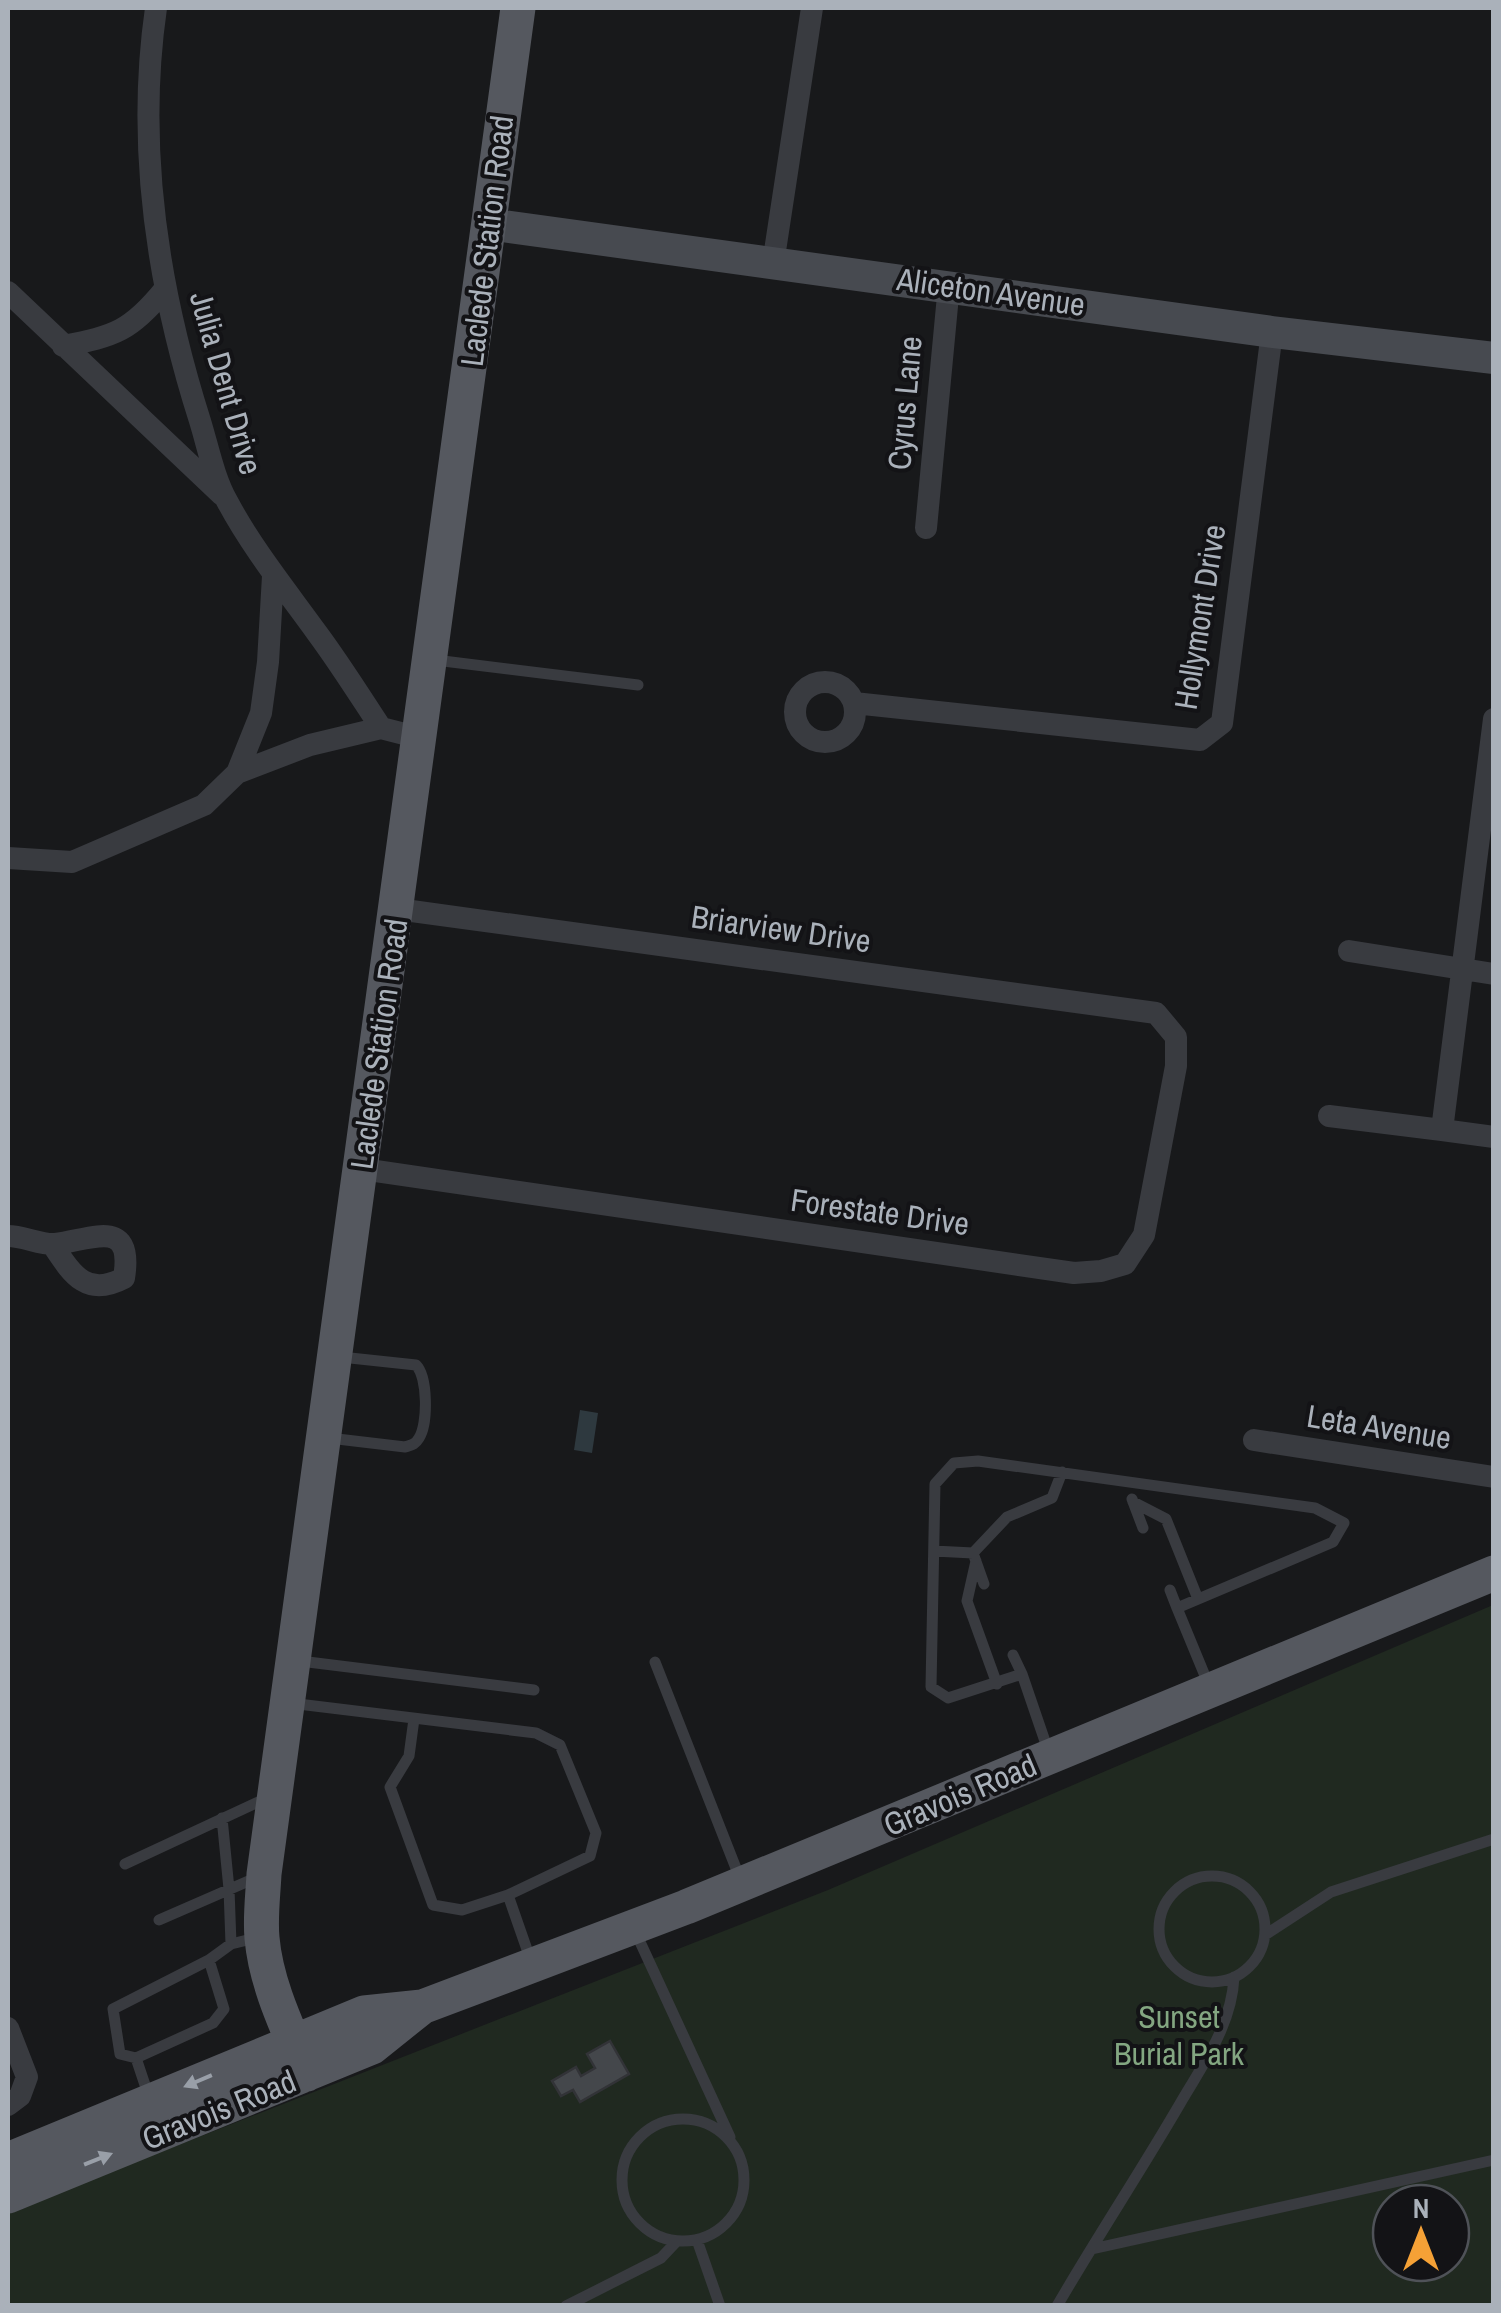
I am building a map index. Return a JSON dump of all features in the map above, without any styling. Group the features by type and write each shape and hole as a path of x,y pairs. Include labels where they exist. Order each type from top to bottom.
{"main road":[{"name":"Laclede Station Road","path":"308,2074 270,1979 246,1940 264,1874 290,1703 518,8"},
{"name":"Gravois Road","path":"8,2160 364,2014 422,2007 743,1885 1494,1573"},
{"path":"241,2063 270,1979"},
{"name":"Gravois Road","path":"8,2196 372,2047 422,2007"}],"street":[{"name":"Julia Dent Drive","path":"156,8 150,49 147,136 165,289 186,377 224,498 273,576 382,728"},
{"path":"774,264 812,8"},
{"name":"Aliceton Avenue","path":"488,224 1272,332 1494,358"},
{"name":"Cyrus Lane","path":"926,528 948,285"},
{"path":"63,346 107,338 142,318 165,289"},
{"path":"8,292 224,498"},
{"name":"Hollymont Drive","path":"854,703 1200,740 1222,723 1272,332"},
{"path":"8,858 72,862 204,805 237,772 261,713 273,576"},
{"path":"1442,1130 1494,719"},
{"path":"237,772 310,745 382,728 420,738"},
{"name":"Briarview Drive","path":"397,909 1156,1012"},
{"path":"1349,951 1494,974"},
{"name":"Forestate Drive","path":"362,1168 1074,1273 1101,1271 1125,1264 1144,1235 1176,1066 1176,1036 1156,1012"},
{"path":"1329,1116 1494,1137"},
{"path":"8,1236 26,1236 52,1244"},
{"name":"Leta Avenue","path":"1254,1440 1494,1477"},
{"path":"8,2028 27,2077 20,2096 8,2106"}],"lane":[{"path":"430,659 638,685"},
{"path":"326,1438 404,1447 421,1436 426,1384 421,1369 416,1365 337,1357"},
{"path":"1022,1674 948,1698 931,1687 935,1484 954,1463 978,1461 1315,1508 1344,1523 1333,1542 1177,1608"},
{"path":"997,1684 967,1601 974,1557 1007,1518 1052,1498 1062,1472"},
{"path":"1126,1482 1143,1528"},
{"path":"1133,1502 1166,1519 1198,1599"},
{"path":"934,1551 974,1557"},
{"path":"974,1557 984,1584"},
{"path":"1170,1590 1211,1692"},
{"path":"1013,1655 1051,1757"},
{"path":"296,1660 534,1690"},
{"path":"655,1662 743,1885"},
{"path":"290,1703 536,1733 560,1746 596,1832 590,1856 508,1896 462,1910 433,1905 390,1787 409,1756 414,1719"},
{"path":"125,1864 277,1792"},
{"path":"210,1960 224,2009 213,2023 136,2058 120,2054 114,2009 246,1940 230,1889 222,1818"},
{"path":"1265,1935 1332,1892 1494,1839"},
{"path":"159,1920 264,1874"},
{"path":"1220,1877 1249,1891 1259,1904 1265,1935 1255,1960 1234,1978 1202,1982 1173,1966 1159,1937 1159,1920 1164,1905 1188,1882 1220,1877"},
{"path":"508,1896 533,1965"},
{"path":"633,1928 742,2162 744,2182 740,2202 723,2226 697,2240 676,2241 657,2236 640,2224 628,2208 622,2168 629,2149 660,2123 700,2121 733,2144"},
{"path":"1057,2306 1218,2038 1233,2004 1234,1978"},
{"path":"136,2058 150,2100"},
{"path":"1092,2248 1494,2160"},
{"path":"697,2240 720,2306"},
{"path":"566,2306 661,2258 676,2241"}],"green space":[{"name":"Sunset Burial Park","path":"1493,1605 1493,2305 8,2306 8,2212 828,1890"}],"shaded area":[{"path":"580,1410 598,1413 592,1453 574,1450"}],"building":[{"path":"610,2041 629,2074 580,2102 573,2090 561,2096 552,2081 576,2067 581,2076 595,2068 587,2054"}]}
